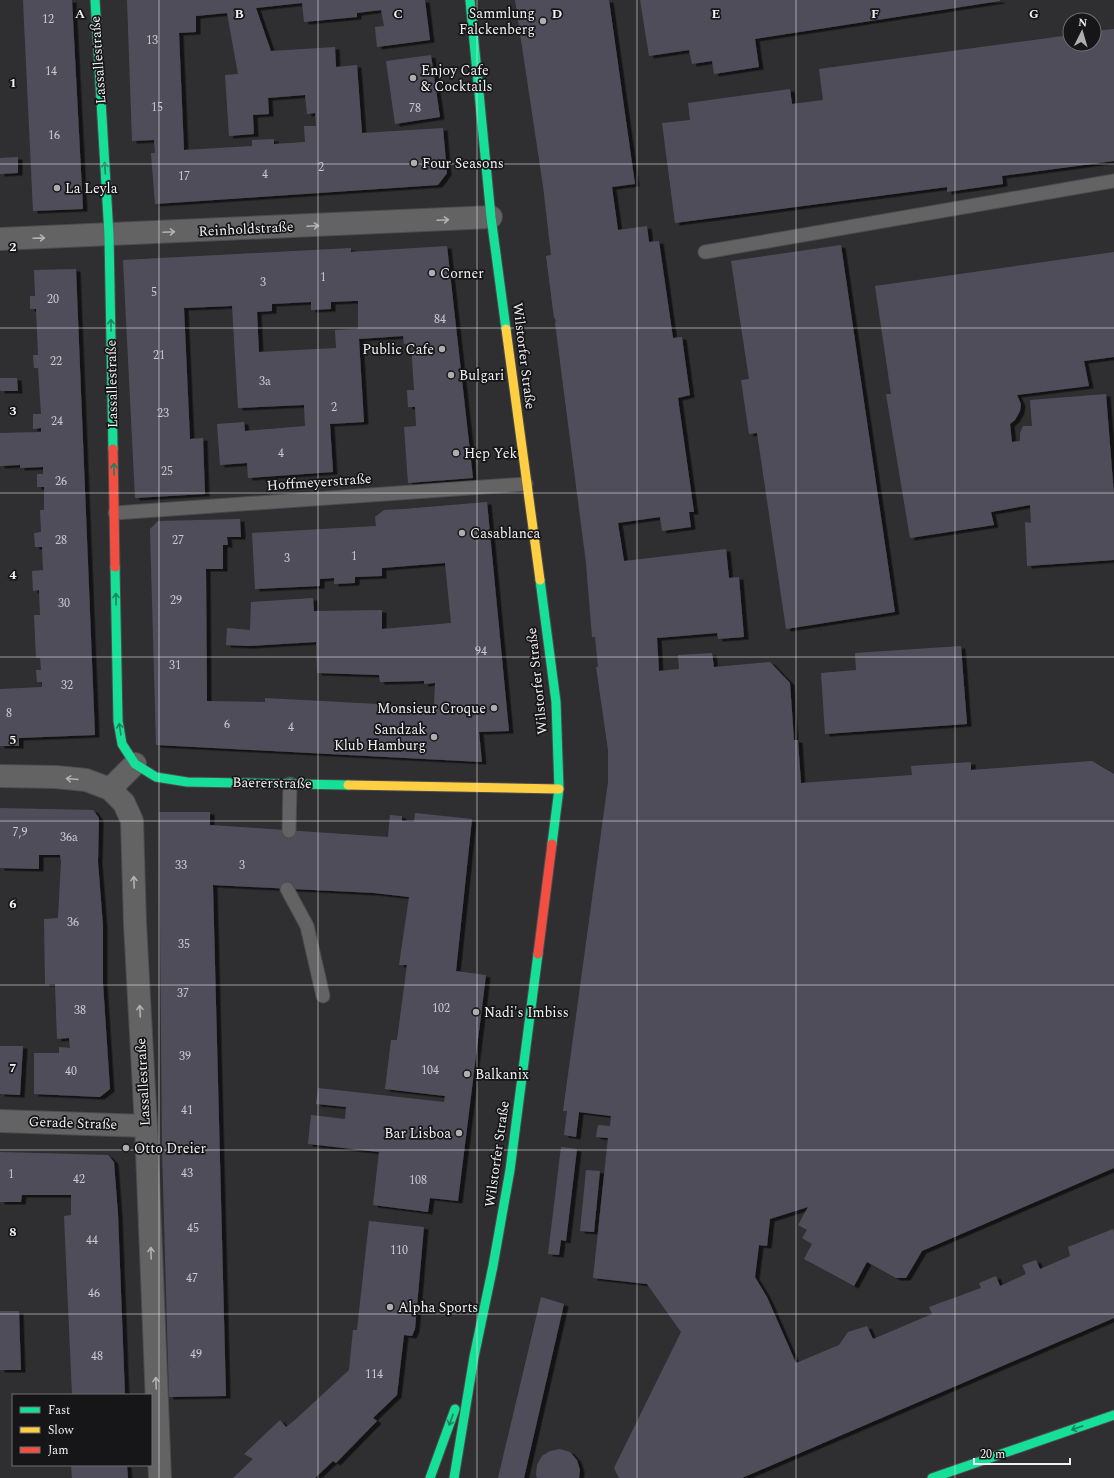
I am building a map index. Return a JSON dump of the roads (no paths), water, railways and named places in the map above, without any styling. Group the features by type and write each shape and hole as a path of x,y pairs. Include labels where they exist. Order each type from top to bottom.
{"main road":[{"name":"Lassallestraße","path":"95,0 109,235 118,721 122,744 135,764"},
{"name":"Wilstorfer Straße","path":"454,1478 474,1357 493,1266 510,1170 559,789 556,702 526,484 492,217 470,0"},
{"name":"Baererstraße","path":"135,764 156,777 187,782 559,789"},
{"name":"Wilstorfer Straße","path":"430,1478 474,1357"},
{"path":"932,1478 1114,1415"}],"street":[{"name":"Reinholdstraße","path":"0,239 492,217"},
{"path":"0,776 56,777 86,780 110,789 135,764"},
{"name":"Lassallestraße","path":"110,789 124,803 132,821 135,924 146,1126 160,1478"},
{"name":"Gerade Straße","path":"0,1121 146,1126"}],"lane":[{"path":"705,252 1114,181"},
{"name":"Hoffmeyerstraße","path":"115,513 526,484"},
{"path":"289,831 290,784"},
{"path":"287,889 308,926 323,996"}],"place":[{"name":"Sammlung Falckenberg","path":"543,21"},
{"name":"Enjoy Cafe & Cocktails","path":"413,78"},
{"name":"Four Seasons","path":"414,163"},
{"name":"La Leyla","path":"57,188"},
{"name":"Corner","path":"432,273"},
{"name":"Public Cafe","path":"442,349"},
{"name":"Bulgari","path":"451,375"},
{"name":"Hep Yek","path":"456,453"},
{"name":"Casablanca","path":"462,533"},
{"name":"Monsieur Croque","path":"494,708"},
{"name":"Sandzak Klub Hamburg","path":"434,737"},
{"name":"Nadi's Imbiss","path":"476,1012"},
{"name":"Balkanix","path":"467,1074"},
{"name":"Bar Lisboa","path":"459,1133"},
{"name":"Otto Dreier","path":"126,1148"},
{"name":"Alpha Sports","path":"390,1307"}]}
